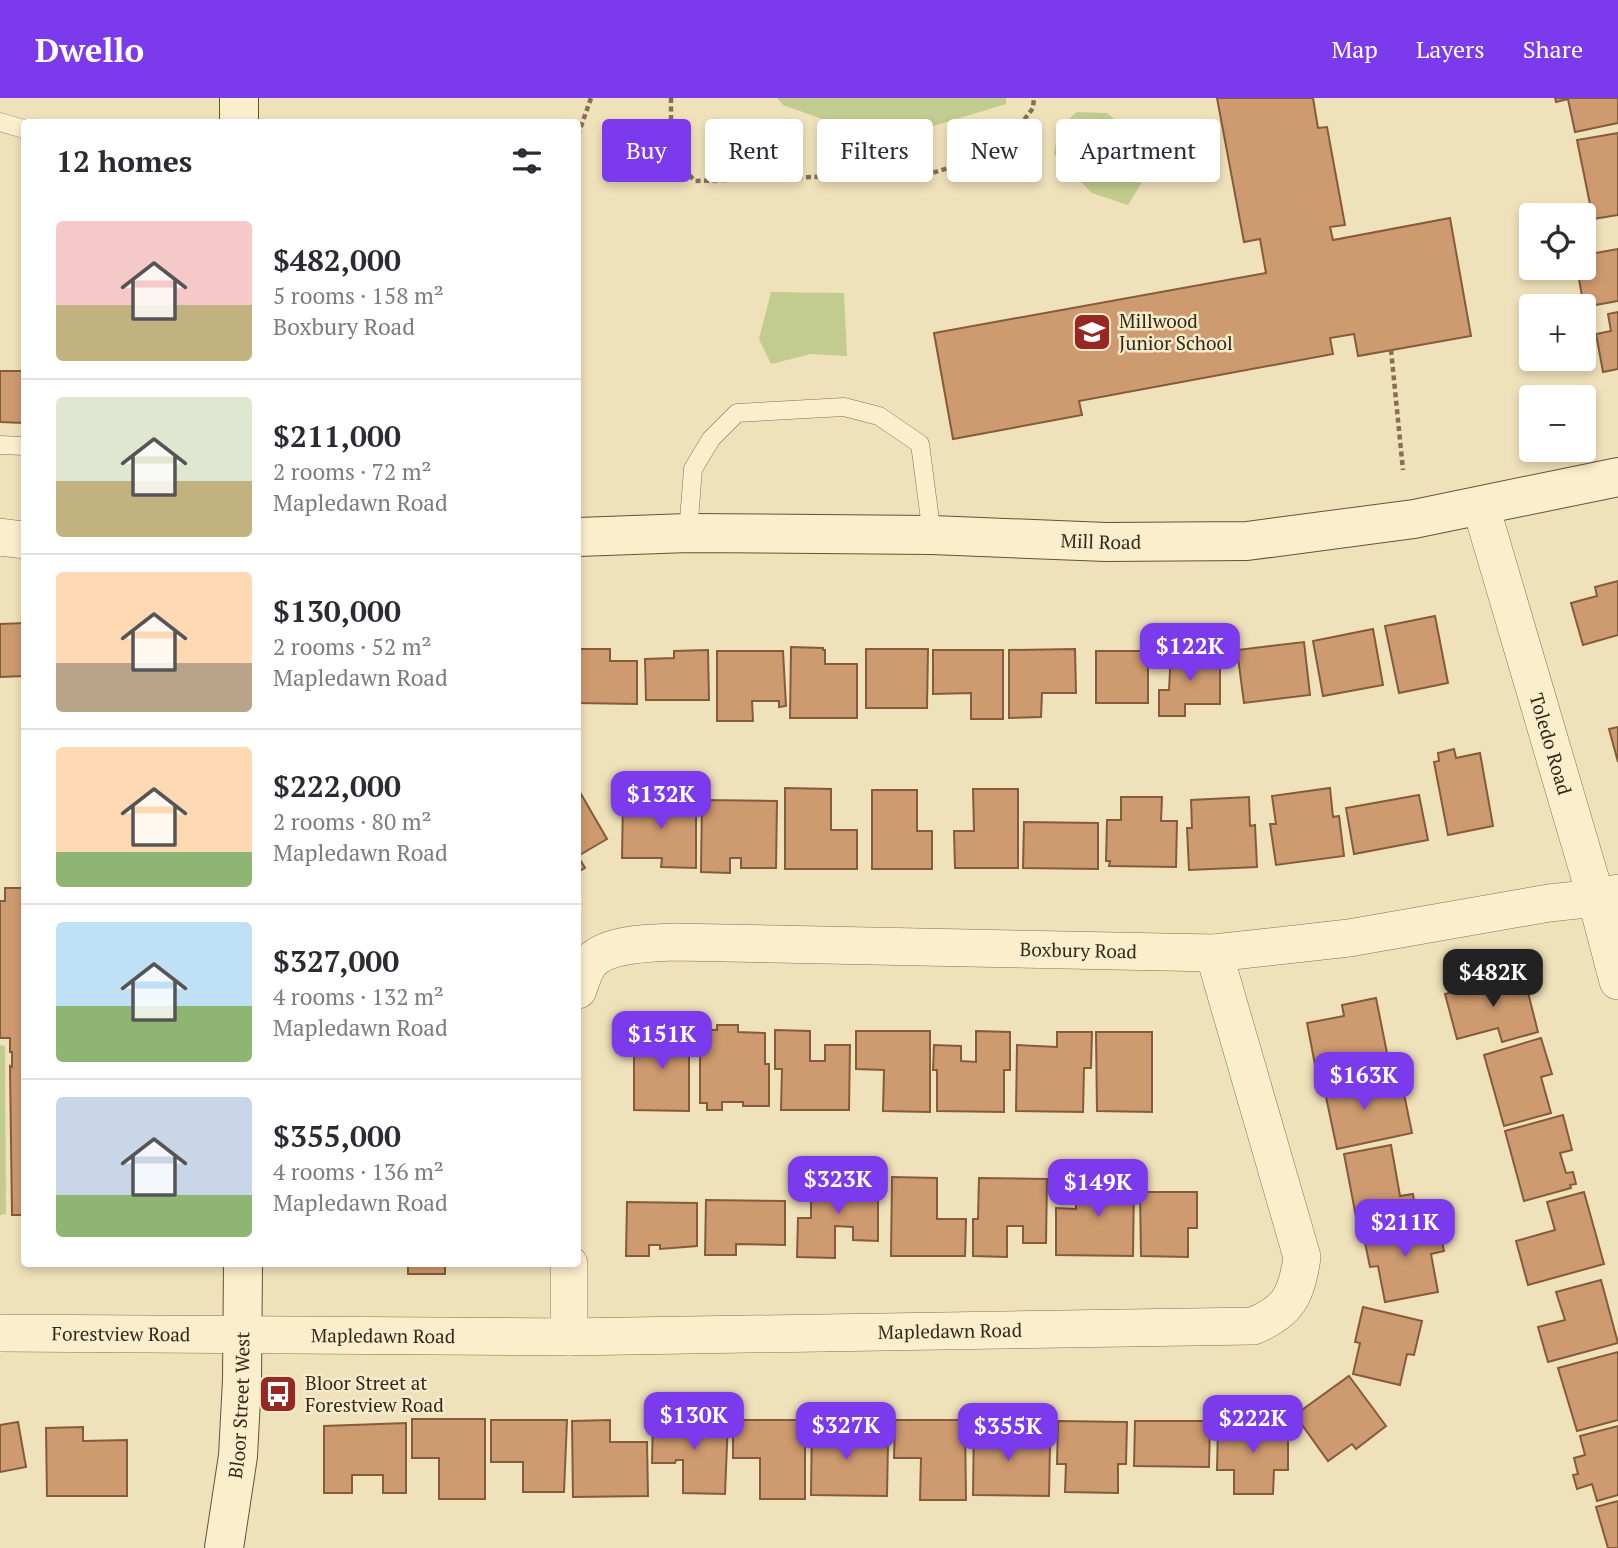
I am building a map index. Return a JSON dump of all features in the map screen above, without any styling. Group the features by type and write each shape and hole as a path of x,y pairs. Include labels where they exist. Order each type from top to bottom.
{"street":[{"path":"239,98 239,119"},
{"name":"Mill Road","path":"581,537 688,533 932,535 1106,542 1247,541 1414,519 1618,477"},
{"name":"Toledo Road","path":"1480,506 1607,896 1618,981"},
{"path":"0,537 21,540"},
{"name":"Boxbury Road","path":"581,983 590,962 600,954 634,943 1214,953 1349,938 1549,903 1607,896"},
{"name":"Mapledawn Road","path":"241,1335 569,1337 1253,1326 1273,1318 1288,1301 1299,1282 1301,1258 1214,953"},
{"name":"Bloor Street West","path":"224,1548 238,1456 243,1267"},
{"path":"569,1267 569,1337"},
{"name":"Forestview Road","path":"0,1332 241,1335"}],"lane":[{"path":"0,122 21,128"},
{"path":"688,533 693,469 711,439 737,413 844,407 879,416 919,444 932,535"},
{"path":"0,445 21,446"}],"path":[{"path":"581,126 591,98"},
{"path":"671,98 671,157 695,181 932,173 1000,152 1033,108 1034,98"},
{"path":"1391,350 1403,470"}],"green space":[{"path":"777,98 1006,98 1006,104 957,119 947,119 947,122 933,126 933,119 822,119 783,105"},
{"path":"1077,112 1107,113 1115,119 1069,119"},
{"path":"1081,182 1141,182 1128,205 1092,193"},
{"path":"771,292 844,293 847,356 811,354 771,364 759,339"},
{"path":"0,1045 5,1046 6,1214 0,1215"}],"building":[{"path":"1217,98 1313,98 1318,128 1327,127 1345,225 1330,227 1333,240 1450,218 1471,336 1358,356 1354,334 1330,338 1333,354 1079,401 1082,415 953,439 934,333 1266,273 1260,239 1244,242"},
{"path":"1555,98 1618,98 1618,123 1575,132 1568,99 1556,102"},
{"path":"1618,133 1618,215 1596,219 1596,203 1590,203 1577,140"},
{"path":"1618,249 1618,301 1596,305 1596,294 1582,294 1579,280 1596,280 1596,253"},
{"path":"1618,312 1618,369 1603,372 1596,334 1611,331 1608,314"},
{"path":"0,371 21,371 21,423 0,422"},
{"path":"1618,581 1618,635 1583,645 1571,603 1597,596 1595,587"},
{"path":"1435,616 1448,683 1399,693 1385,626"},
{"path":"21,623 21,676 0,677 0,624"},
{"path":"1373,629 1383,685 1323,696 1313,641"},
{"path":"1304,642 1310,695 1244,703 1237,650"},
{"path":"791,647 823,648 825,664 857,664 857,718 790,718"},
{"path":"581,649 610,649 610,661 637,661 637,704 581,703"},
{"path":"866,649 928,649 927,708 866,708"},
{"path":"1075,649 1076,693 1042,693 1041,717 1009,718 1009,650"},
{"path":"708,650 709,700 646,700 645,659 674,658 674,651"},
{"path":"933,650 1003,650 1003,719 971,719 971,693 933,694"},
{"path":"717,651 783,651 786,706 779,707 779,701 752,701 753,721 717,721"},
{"path":"1096,651 1148,651 1148,703 1096,703"},
{"path":"1171,651 1202,651 1203,659 1220,658 1220,704 1185,704 1185,716 1159,716 1159,690 1169,690"},
{"path":"1618,727 1618,762 1609,729"},
{"path":"1454,749 1456,758 1480,753 1493,826 1448,835 1434,762 1439,761 1438,753"},
{"path":"785,788 831,789 831,830 857,830 857,869 785,869"},
{"path":"1330,788 1333,817 1339,816 1344,856 1276,865 1270,824 1276,824 1272,796"},
{"path":"973,789 1018,789 1018,868 955,868 954,831 974,831"},
{"path":"872,790 917,790 917,831 932,831 932,869 872,869"},
{"path":"581,794 607,839 581,854"},
{"path":"1419,795 1428,840 1354,854 1346,808"},
{"path":"1121,797 1162,797 1161,821 1177,821 1176,867 1109,866 1110,861 1106,861 1107,820 1121,820"},
{"path":"1249,797 1250,826 1255,825 1257,867 1189,870 1187,828 1192,828 1191,800"},
{"path":"623,800 696,800 696,868 661,867 662,858 622,858"},
{"path":"702,800 777,801 776,868 741,868 741,858 730,858 730,873 701,872"},
{"path":"1024,822 1098,823 1098,869 1023,868"},
{"path":"5,888 21,888 21,1215 12,1215 12,1052 10,1038 0,1038 0,901 5,901"},
{"path":"1523,973 1538,1032 1502,1042 1498,1028 1457,1039 1445,994"},
{"path":"1376,998 1388,1058 1316,1070 1307,1023 1344,1016 1342,1005"},
{"path":"717,1025 738,1025 738,1032 765,1033 765,1064 769,1064 769,1106 743,1106 743,1102 722,1102 722,1110 707,1110 707,1103 700,1103 700,1030 717,1030"},
{"path":"775,1030 810,1031 810,1061 825,1061 825,1045 850,1045 849,1110 781,1110 782,1069 775,1069"},
{"path":"856,1031 930,1031 930,1112 883,1111 884,1070 856,1069"},
{"path":"976,1031 1010,1032 1010,1070 1004,1070 1004,1112 937,1111 937,1070 933,1070 934,1045 961,1046 961,1061 976,1062"},
{"path":"634,1032 689,1032 689,1111 634,1110"},
{"path":"1057,1032 1092,1032 1091,1068 1084,1068 1083,1112 1016,1111 1017,1045 1057,1047"},
{"path":"1096,1032 1152,1032 1152,1112 1097,1111"},
{"path":"1541,1038 1552,1074 1541,1077 1551,1113 1504,1126 1484,1055"},
{"path":"1359,1070 1365,1098 1403,1089 1412,1133 1337,1149 1322,1078"},
{"path":"1563,1115 1572,1150 1560,1153 1566,1173 1573,1172 1576,1184 1570,1185 1571,1188 1524,1201 1505,1131"},
{"path":"1391,1145 1400,1196 1413,1194 1416,1213 1404,1216 1404,1219 1358,1227 1344,1154"},
{"path":"892,1177 937,1178 937,1219 966,1219 965,1256 891,1256"},
{"path":"979,1178 1047,1179 1046,1243 1023,1243 1023,1226 1007,1226 1007,1257 973,1256 973,1219 978,1219"},
{"path":"1076,1178 1134,1178 1133,1256 1056,1255 1056,1208 1076,1209"},
{"path":"811,1180 878,1181 878,1241 853,1240 853,1227 835,1226 835,1258 797,1257 798,1218 811,1218"},
{"path":"1140,1192 1197,1192 1197,1228 1188,1228 1188,1257 1141,1256"},
{"path":"1584,1192 1604,1264 1528,1285 1516,1241 1555,1230 1547,1202"},
{"path":"706,1200 785,1201 785,1245 736,1244 736,1255 705,1255"},
{"path":"627,1202 697,1203 697,1246 660,1249 660,1245 649,1245 649,1256 626,1256"},
{"path":"1437,1219 1444,1251 1431,1254 1438,1292 1385,1302 1378,1266 1370,1267 1363,1233"},
{"path":"408,1267 445,1267 445,1274 408,1274"},
{"path":"1601,1280 1618,1343 1548,1362 1538,1327 1565,1320 1556,1292"},
{"path":"1363,1307 1422,1321 1414,1355 1407,1354 1400,1385 1353,1374 1360,1343 1355,1342"},
{"path":"1618,1352 1618,1420 1577,1431 1558,1368"},
{"path":"1349,1376 1386,1426 1356,1449 1352,1444 1328,1461 1295,1415"},
{"path":"412,1419 485,1419 485,1499 439,1499 439,1458 412,1458"},
{"path":"653,1419 728,1420 725,1494 683,1493 683,1460 676,1460 675,1463 652,1463"},
{"path":"812,1419 851,1420 851,1442 888,1443 887,1496 811,1495"},
{"path":"491,1420 567,1420 564,1492 523,1492 523,1462 491,1462"},
{"path":"610,1420 610,1442 647,1442 648,1496 573,1497 572,1421"},
{"path":"733,1420 805,1420 805,1499 760,1499 760,1458 733,1458"},
{"path":"895,1420 965,1420 966,1500 920,1500 921,1458 894,1458"},
{"path":"974,1421 1011,1421 1011,1443 1050,1444 1049,1496 973,1495"},
{"path":"1058,1421 1127,1422 1126,1464 1118,1464 1118,1493 1065,1492 1066,1464 1057,1464"},
{"path":"1135,1421 1210,1421 1209,1467 1134,1466"},
{"path":"1232,1421 1273,1421 1273,1429 1288,1429 1288,1470 1274,1470 1273,1494 1234,1494 1234,1470 1217,1470 1218,1428 1233,1428"},
{"path":"18,1422 26,1467 0,1472 0,1425"},
{"path":"406,1423 406,1493 383,1493 383,1475 352,1475 352,1493 324,1493 324,1426"},
{"path":"1618,1426 1618,1495 1597,1501 1592,1484 1577,1489 1573,1475 1578,1474 1574,1458 1585,1455 1580,1436"},
{"path":"83,1427 83,1441 127,1440 127,1496 47,1496 46,1428"},
{"path":"1618,1501 1618,1548 1608,1548 1596,1507"}],"place":[{"name":"Millwood Junior School","path":"1092,332"},
{"name":"Bloor Street at Forestview Road","path":"278,1394"}]}
